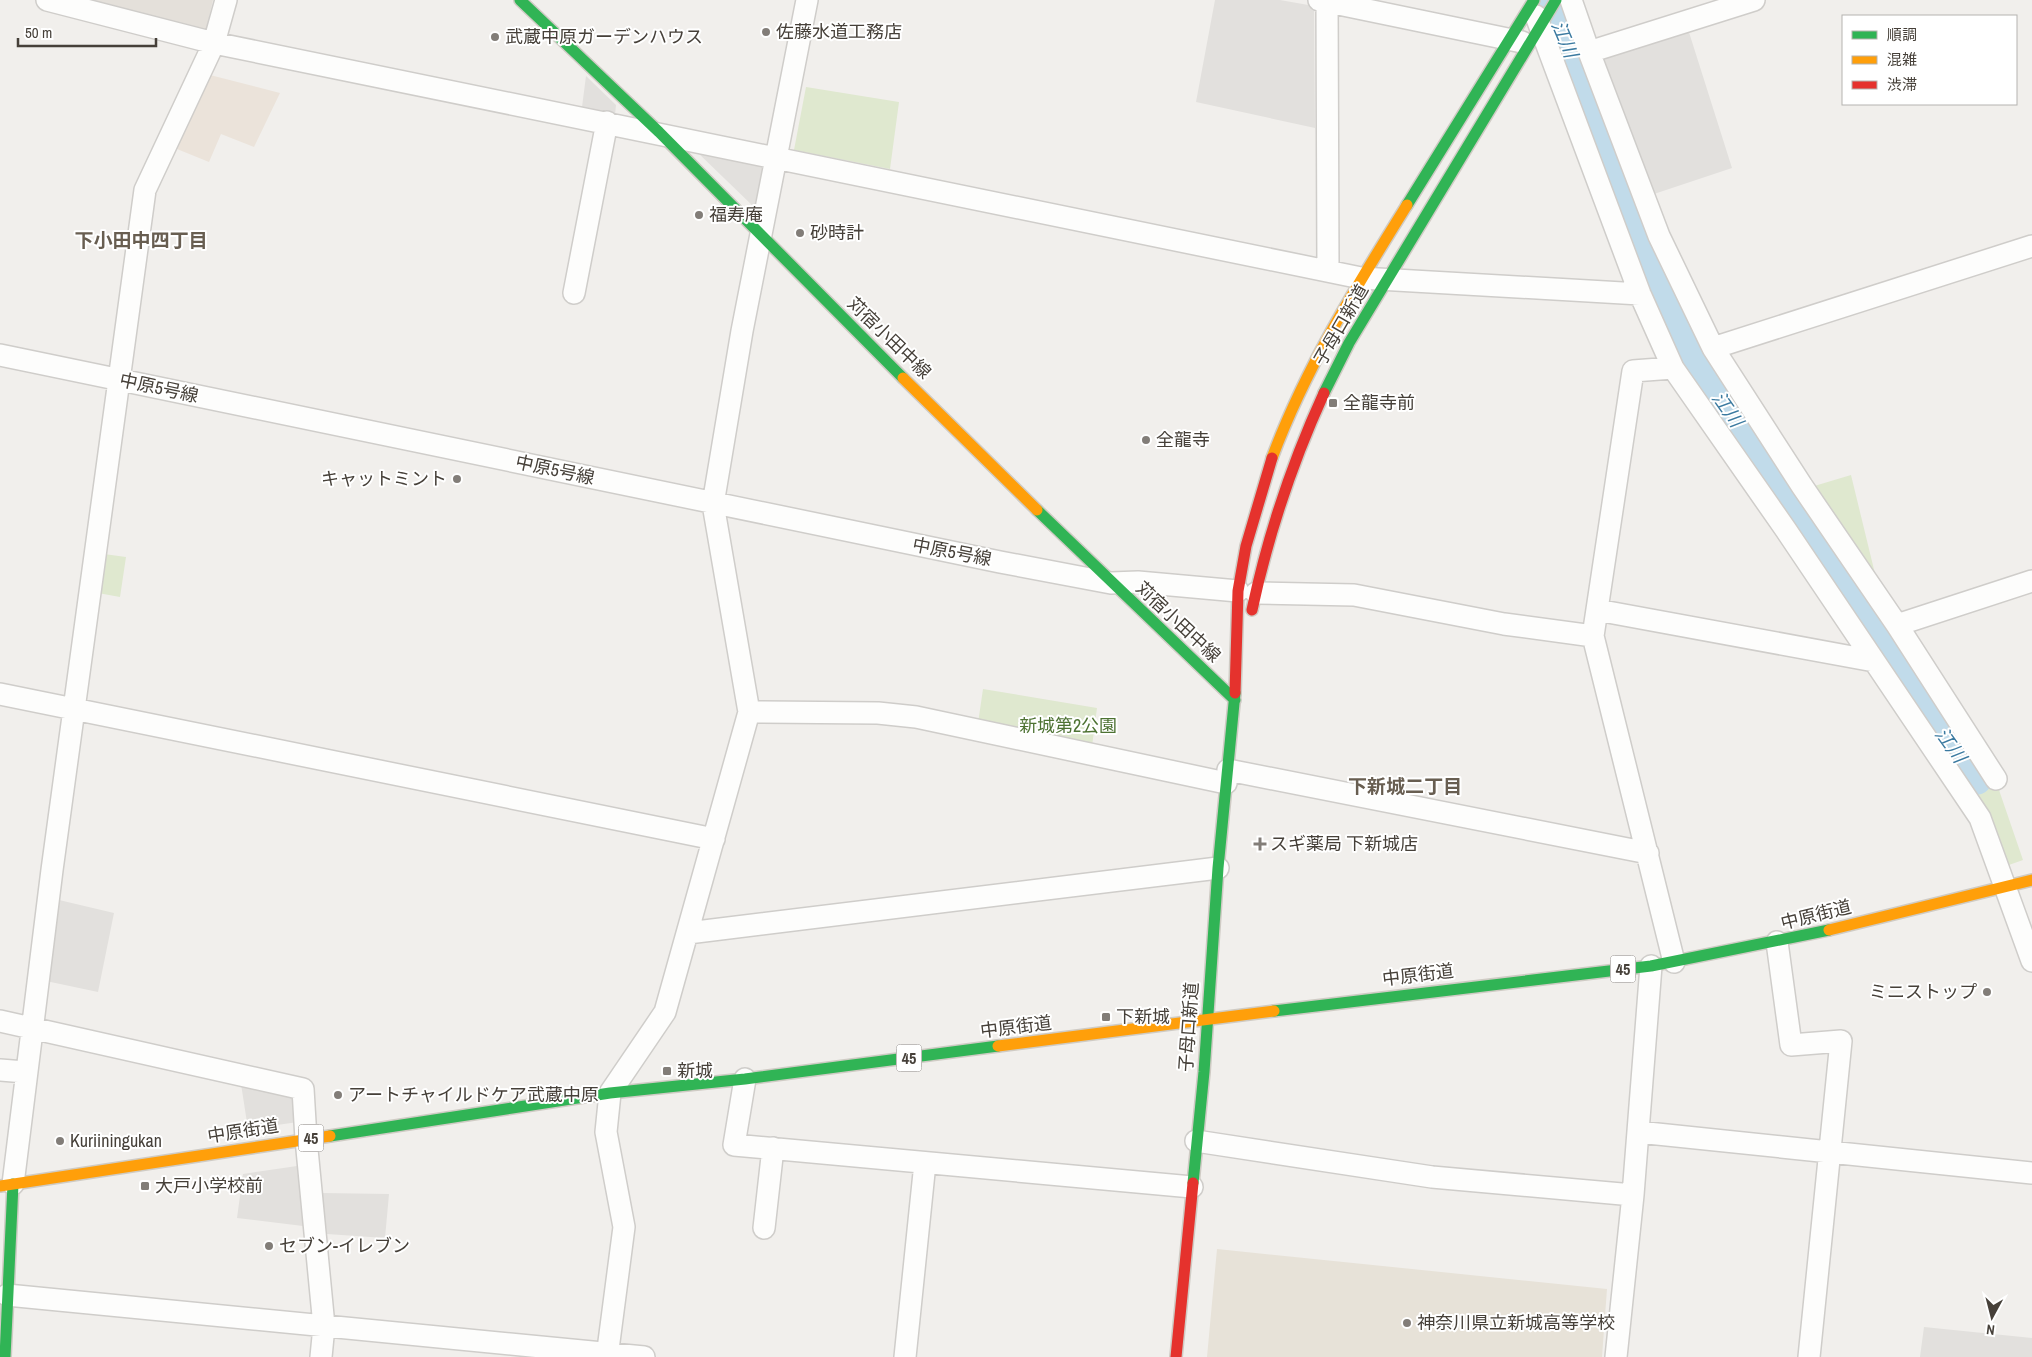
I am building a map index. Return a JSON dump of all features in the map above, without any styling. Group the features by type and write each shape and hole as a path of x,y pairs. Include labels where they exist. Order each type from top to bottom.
{"street":[{"path":"48,0 214,43 659,132 1361,278 1640,294"},
{"path":"5,1357 7,1295 6,1185 25,1072 145,190 214,43 226,0"},
{"name":"苅宿小田中線","path":"520,0 659,132 762,239 1111,583 1235,700"},
{"path":"607,1355 624,1227 606,1132 610,1093 665,1012 748,712 713,504 742,332 762,239 807,0"},
{"name":"子母口新道","path":"1235,700 1250,625 1246,546 1262,491 1287,418 1318,352 1361,278 1527,37 1556,0"},
{"path":"1571,0 1659,236 1713,348 1996,779"},
{"path":"1589,52 1754,0"},
{"path":"1328,271 1324,1 1527,37"},
{"path":"1532,2 1527,37 1673,368 1980,818 2032,961"},
{"name":"子母口新道","path":"1176,1357 1207,1020 1218,868 1247,592 1319,400 1349,343 1527,37 1532,2"},
{"path":"574,293 606,122"},
{"path":"1713,348 2032,246"},
{"name":"中原5号線","path":"0,355 713,504 1111,583 1138,582 1247,592 1354,595 1504,624 1593,636"},
{"path":"1673,368 1633,371 1593,636 1674,962"},
{"path":"1896,625 2032,581"},
{"path":"1597,610 1874,661"},
{"path":"0,694 714,839"},
{"path":"748,712 878,714 916,717 1648,853"},
{"path":"688,934 1218,868"},
{"name":"中原街道","path":"6,1185 610,1093 744,1079 1405,994 1651,966 1777,942 2032,880"},
{"path":"1777,942 1791,1045 1841,1041 1809,1357"},
{"path":"1616,1357 1633,1195 1651,966"},
{"path":"0,1021 303,1088 324,1326 320,1357"},
{"path":"0,1070 25,1072"},
{"path":"744,1079 734,1145 1192,1187"},
{"path":"1638,1132 2032,1173"},
{"path":"1196,1141 1432,1177 1633,1195"},
{"path":"764,1228 773,1148"},
{"path":"905,1357 925,1163"},
{"path":"7,1295 522,1343 607,1355 644,1357"}],"shaded area":[{"path":"80,0 213,0 206,30"},
{"path":"1215,0 1280,0 1314,6 1315,128 1196,102"},
{"path":"1687,26 1732,168 1651,195 1598,54"},
{"path":"210,75 280,93 254,147 221,134 209,162 177,149"},
{"path":"586,76 616,105 615,115 582,107"},
{"path":"696,151 763,164 755,208"},
{"path":"59,900 114,913 98,992 46,981"},
{"path":"241,1084 296,1096 298,1122 248,1129"},
{"path":"297,1166 303,1226 237,1218 243,1174"},
{"path":"322,1193 389,1194 385,1238 327,1234"},
{"name":"神奈川県立新城高等学校","path":"1217,1249 1607,1289 1602,1357 1207,1357"},
{"path":"1924,1327 2032,1338 2032,1357 1920,1357"}],"green space":[{"path":"806,87 899,102 890,169 794,150"},
{"path":"1851,475 1878,586 1811,487"},
{"path":"1803,497 1999,790 2023,860 2006,866 1785,513"},
{"path":"104,554 126,557 120,597 98,593"},
{"name":"新城第2公園","path":"983,689 1097,708 1091,754 977,730"}],"waterway":[{"name":"江川","path":"1549,0 1587,98 1644,227 1669,302 1697,364 1782,491 1821,542 1867,612 1868,622 1908,681 1913,693 1976,779"}],"traffic: fast":[{"path":"520,0 659,132 903,378"},
{"path":"1407,205 1534,0"},
{"path":"1324,393 1349,343 1556,0"},
{"path":"1037,510 1235,700"},
{"path":"1193,1183 1204,1072 1218,868 1235,693"},
{"path":"1274,1011 1651,966 1829,930"},
{"path":"330,1136 610,1093 745,1079 998,1046"},
{"path":"5,1357 13,1184"}],"traffic: slow":[{"path":"1272,458 1300,392 1333,328 1407,205"},
{"path":"903,378 1037,510"},
{"path":"1829,930 2032,880"},
{"path":"998,1046 1274,1011"},
{"path":"0,1186 330,1136"}],"traffic: jam":[{"path":"1252,610 1273,527 1301,446 1324,393"},
{"path":"1235,693 1238,591 1246,546 1272,458"},
{"path":"1176,1357 1193,1183"}],"place":[{"name":"佐藤水道工務店","path":"766,32"},
{"name":"武蔵中原ガーデンハウス","path":"495,37"},
{"name":"福寿庵","path":"699,215"},
{"name":"砂時計","path":"800,233"},
{"name":"全龍寺前","path":"1333,403"},
{"name":"全龍寺","path":"1146,440"},
{"name":"キャットミント","path":"457,479"},
{"name":"スギ薬局 下新城店","path":"1260,844"},
{"name":"ミニストップ","path":"1987,992"},
{"name":"下新城","path":"1106,1017"},
{"name":"新城","path":"667,1071"},
{"name":"アートチャイルドケア武蔵中原","path":"338,1095"},
{"name":"Kuriiningukan","path":"60,1141"},
{"name":"大戸小学校前","path":"145,1186"},
{"name":"セブン-イレブン","path":"269,1246"},
{"name":"神奈川県立新城高等学校","path":"1407,1323"}],"district":[{"name":"下小田中四丁目","path":"141,240"},
{"name":"下新城二丁目","path":"1405,786"}]}
